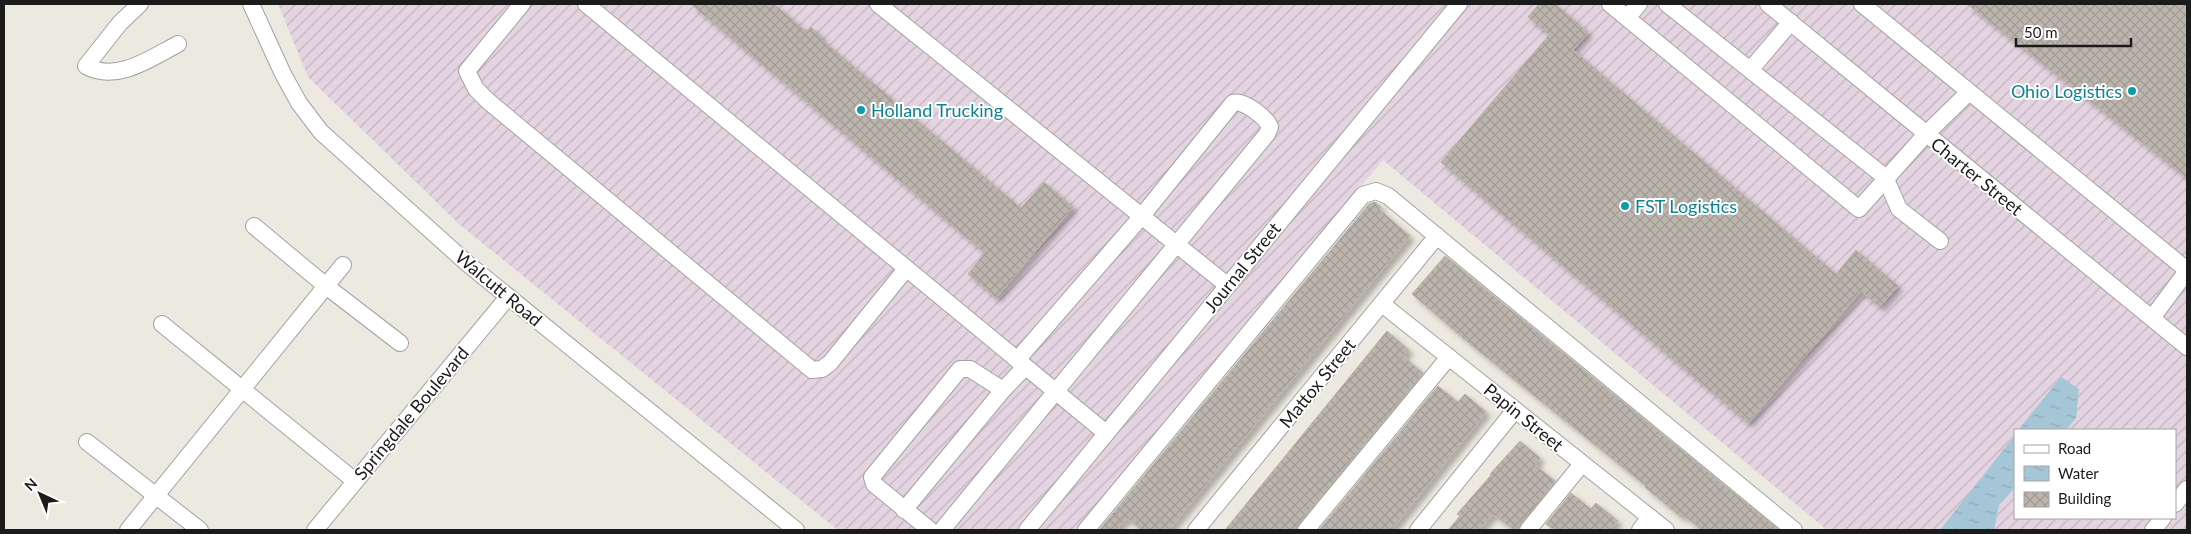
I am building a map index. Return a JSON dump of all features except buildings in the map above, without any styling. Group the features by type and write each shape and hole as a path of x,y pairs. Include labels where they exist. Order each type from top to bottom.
{"street":[{"path":"140,4 120,23 86,66 97,72 132,69 178,44"},
{"name":"Walcutt Road","path":"252,4 282,74 299,103 321,132 468,264 796,530"},
{"path":"522,4 467,71 476,89 488,101 812,370 822,369 830,363 906,269"},
{"path":"586,4 1106,433"},
{"path":"878,4 1227,285"},
{"name":"Journal Street","path":"1026,530 1459,4"},
{"path":"1610,4 1858,209 1885,177 1969,92"},
{"path":"1627,18 1639,4"},
{"path":"1667,4 1885,177 1899,209 1940,241"},
{"name":"Charter Street","path":"1768,4 2187,347"},
{"path":"1862,4 2187,270 2152,318"},
{"path":"1751,69 1791,22"},
{"path":"904,510 1003,390 1021,364 1233,103 1243,103 1268,122 1270,127 1266,134 1177,246 942,530"},
{"path":"1086,530 1362,195 1376,191 1388,196 1794,530"},
{"path":"254,226 326,286 400,343"},
{"name":"Mattox Street","path":"1196,530 1437,236"},
{"path":"128,530 343,265"},
{"name":"Springdale Boulevard","path":"315,530 508,297"},
{"name":"Papin Street","path":"1382,304 1666,530"},
{"path":"162,324 355,481"},
{"path":"1306,530 1449,357"},
{"path":"930,530 874,484 872,477 960,369 970,369 1003,390"},
{"path":"1418,530 1515,410"},
{"path":"87,442 200,530"},
{"path":"1528,530 1582,464"},
{"path":"1640,530 1650,518"},
{"path":"2153,530 2162,519"}],"shaded area":[{"path":"278,4 2187,4 2187,530 1827,530 1383,160 1075,530 838,530 460,225 308,77"}],"water":[{"path":"2061,377 2079,389 2076,418 2067,429 2019,429"},
{"path":"2014,436 2014,489 1999,505 1994,530 1940,530"}],"place":[{"name":"Ohio Logistics","path":"2132,91"},
{"name":"Holland Trucking","path":"861,110"},
{"name":"FST Logistics","path":"1625,206"}]}
